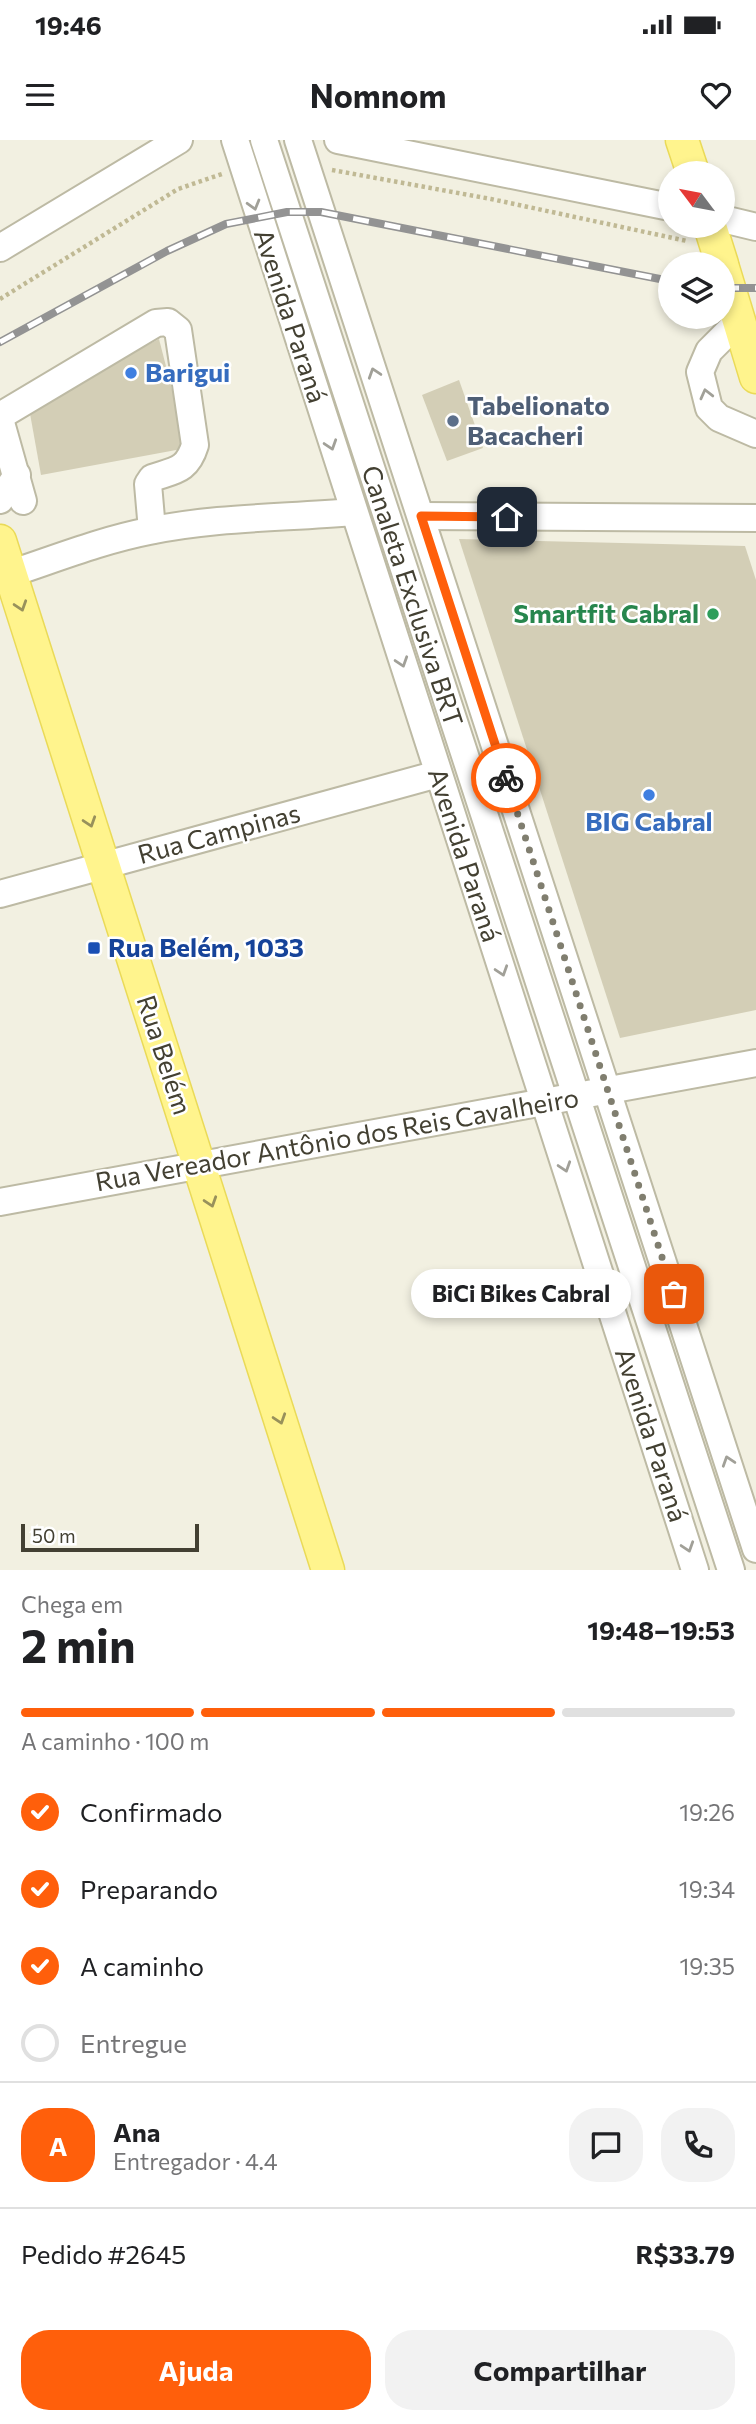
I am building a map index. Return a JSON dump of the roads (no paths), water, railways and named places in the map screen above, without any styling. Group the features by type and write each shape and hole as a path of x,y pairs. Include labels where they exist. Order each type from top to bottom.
{"main road":[{"path":"682,140 689,161"},
{"path":"735,308 756,377"},
{"name":"Rua Belém","path":"0,541 5,575 103,865 328,1570"}],"street":[{"path":"0,248 179,140"},
{"name":"Avenida Paraná","path":"234,140 695,1570"},
{"name":"Canaleta Exclusiva BRT","path":"264,140 731,1570"},
{"path":"298,140 756,1549"},
{"path":"338,140 658,205"},
{"path":"735,222 756,228"},
{"path":"739,321 709,351 700,372 709,408 719,418 756,433"},
{"path":"12,500 16,475 0,418 156,324 168,322 178,330 195,445 190,461 181,468 152,478 148,484 152,530"},
{"path":"5,575 121,537 152,530 353,512"},
{"path":"421,516 561,527 756,518"},
{"name":"Rua Campinas","path":"0,894 438,774"},
{"name":"Rua Vereador Antônio dos Reis Cavalheiro","path":"0,1202 756,1063"}],"railway":[{"path":"0,342 167,251 226,224 287,212 321,212 658,279"},
{"path":"735,288 756,288"}],"place":[{"name":"Barigui","path":"131,373"},
{"name":"Tabelionato Bacacheri","path":"453,421"},
{"name":"Smartfit Cabral","path":"713,614"},
{"name":"BIG Cabral","path":"649,795"},
{"name":"Rua Belém, 1033","path":"94,948"},
{"name":"BiCi Bikes Cabral","path":"674,1294"}]}
